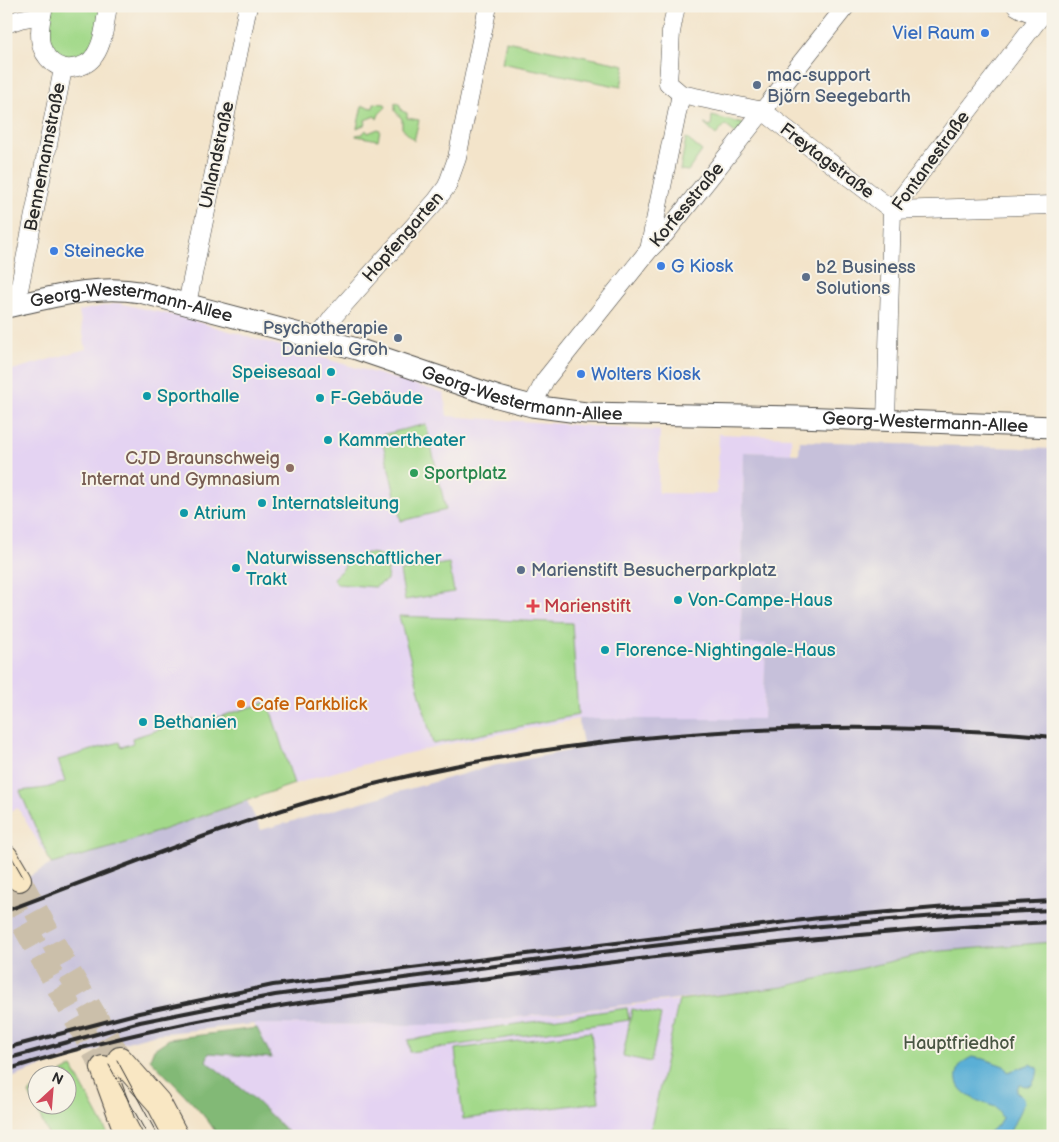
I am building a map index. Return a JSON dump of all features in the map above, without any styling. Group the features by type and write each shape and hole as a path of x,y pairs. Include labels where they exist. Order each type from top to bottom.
{"main road":[{"path":"6,856 20,879"},
{"path":"130,1136 123,1123 112,1063 158,1102 176,1136"}],"street":[{"path":"6,24 43,11 39,35 44,53 49,61 63,68 83,65 96,54 101,42 108,6"},
{"name":"Uhlandstraße","path":"186,304 248,6"},
{"name":"Hopfengarten","path":"318,338 333,317 436,201 447,186 458,158 488,6"},
{"path":"676,6 671,32 668,83 681,94 763,112"},
{"name":"Korfesstraße","path":"532,406 545,380 649,250 665,234 846,6"},
{"path":"1016,6 1027,13 1047,15"},
{"name":"Fontanestraße","path":"886,420 892,210 1047,15"},
{"name":"Bennemannstraße","path":"11,306 63,68"},
{"path":"649,250 681,94"},
{"name":"Freytagstraße","path":"763,112 892,210"},
{"path":"892,210 1053,205"},
{"name":"Georg-Westermann-Allee","path":"11,306 58,296 120,288 318,338 366,352 498,397 532,406 586,413 886,420 1053,427"}],"shaded area":[{"name":"Marienstift","path":"118,303 177,316 444,393 447,416 660,431 658,493 717,494 719,434 791,437 791,454 744,452 741,643 766,644 763,719 578,719 433,747 294,784 114,847 51,864 18,808 10,811 6,805 6,362 9,371 86,349 79,311"},
{"path":"800,441 1053,449 1053,942 930,952 783,987 448,1025 254,1024 156,1034 48,1064 28,1064 28,1072 6,1080 6,890 51,864 114,847 247,801 261,830 492,766 584,748 578,719 763,719 766,644 741,644 744,452 799,454"},
{"path":"679,1000 649,1136 292,1136 251,1096 206,1061 209,1053 272,1058 254,1024 448,1025"}],"green space":[{"path":"44,6 108,6 96,54 55,66 41,24"},
{"path":"506,41 625,65 621,87 502,63"},
{"path":"374,103 385,104 386,107 377,119 375,116 365,120 366,124 357,128 362,106 373,108"},
{"path":"395,103 399,104 402,111 407,113 407,118 419,120 414,141 402,128 402,119 395,111"},
{"path":"712,116 747,125 739,136 725,125 716,135 704,124 711,126"},
{"path":"366,130 368,133 380,130 378,140 356,136"},
{"path":"686,138 702,151 688,171 680,170"},
{"name":"Sportplatz","path":"426,424 446,510 401,521 381,435"},
{"path":"367,553 377,554 384,558 388,570 387,580 375,587 337,584 333,578 343,569 346,563"},
{"path":"449,563 454,592 405,600 400,571"},
{"path":"399,616 572,623 578,715 433,744"},
{"path":"268,702 294,784 114,847 51,864 20,791 46,788 65,782 58,760 119,742 121,747 133,743 132,738 194,719 197,727 216,721 215,718"},
{"name":"Hauptfriedhof","path":"1053,942 1053,1136 649,1136 679,1000 783,987 930,952"},
{"path":"627,1008 629,1020 410,1052 408,1040"},
{"path":"632,1009 661,1015 651,1062 623,1056"},
{"path":"257,1028 272,1058 209,1053 206,1061 251,1096 292,1136 217,1136 214,1129 198,1109 150,1059 154,1049 169,1039"},
{"path":"591,1032 599,1102 463,1119 455,1049"},
{"path":"78,1078 109,1136 49,1136 39,1114 78,1114"}],"water":[{"path":"972,1057 1004,1066 1008,1072 1031,1064 1038,1068 1032,1085 1020,1085 1017,1088 1017,1092 1024,1102 1008,1136 987,1136 986,1134 997,1126 1002,1118 996,1107 970,1096 959,1087 957,1074 959,1068"}],"tunnel":[{"path":"19,879 69,972 120,1059"},
{"path":"6,893 103,1068"}],"tram line":[{"path":"6,847 23,877"},
{"path":"6,881 9,885"},
{"path":"117,1060 158,1136"},
{"path":"109,1065 148,1136"}],"railway":[{"path":"6,911 170,849 294,806 403,777 538,751 674,735 811,728 945,730 1053,737"},
{"path":"6,1048 139,1013 273,985 819,918 959,906 1053,901"},
{"path":"6,1059 140,1022 275,995 594,953 821,926 959,914 1053,910"},
{"path":"6,1070 72,1050 173,1026 330,998 635,959 774,944 914,931 1053,922"}],"place":[{"name":"Viel Raum","path":"985,33"},
{"name":"mac-support Björn Seegebarth","path":"757,85"},
{"name":"Steinecke","path":"54,251"},
{"name":"G Kiosk","path":"661,266"},
{"name":"b2 Business Solutions","path":"806,277"},
{"name":"Psychotherapie Daniela Groh","path":"398,338"},
{"name":"Speisesaal","path":"331,372"},
{"name":"Wolters Kiosk","path":"581,374"},
{"name":"Sporthalle","path":"147,396"},
{"name":"F-Gebäude","path":"320,398"},
{"name":"Kammertheater","path":"328,440"},
{"name":"CJD Braunschweig Internat und Gymnasium","path":"290,468"},
{"name":"Sportplatz","path":"414,473"},
{"name":"Internatsleitung","path":"262,503"},
{"name":"Atrium","path":"184,513"},
{"name":"Naturwissenschaftlicher Trakt","path":"236,568"},
{"name":"Marienstift Besucherparkplatz","path":"521,570"},
{"name":"Von-Campe-Haus","path":"678,600"},
{"name":"Marienstift","path":"533,606"},
{"name":"Florence-Nightingale-Haus","path":"605,650"},
{"name":"Cafe Parkblick","path":"241,704"},
{"name":"Bethanien","path":"143,722"}]}
